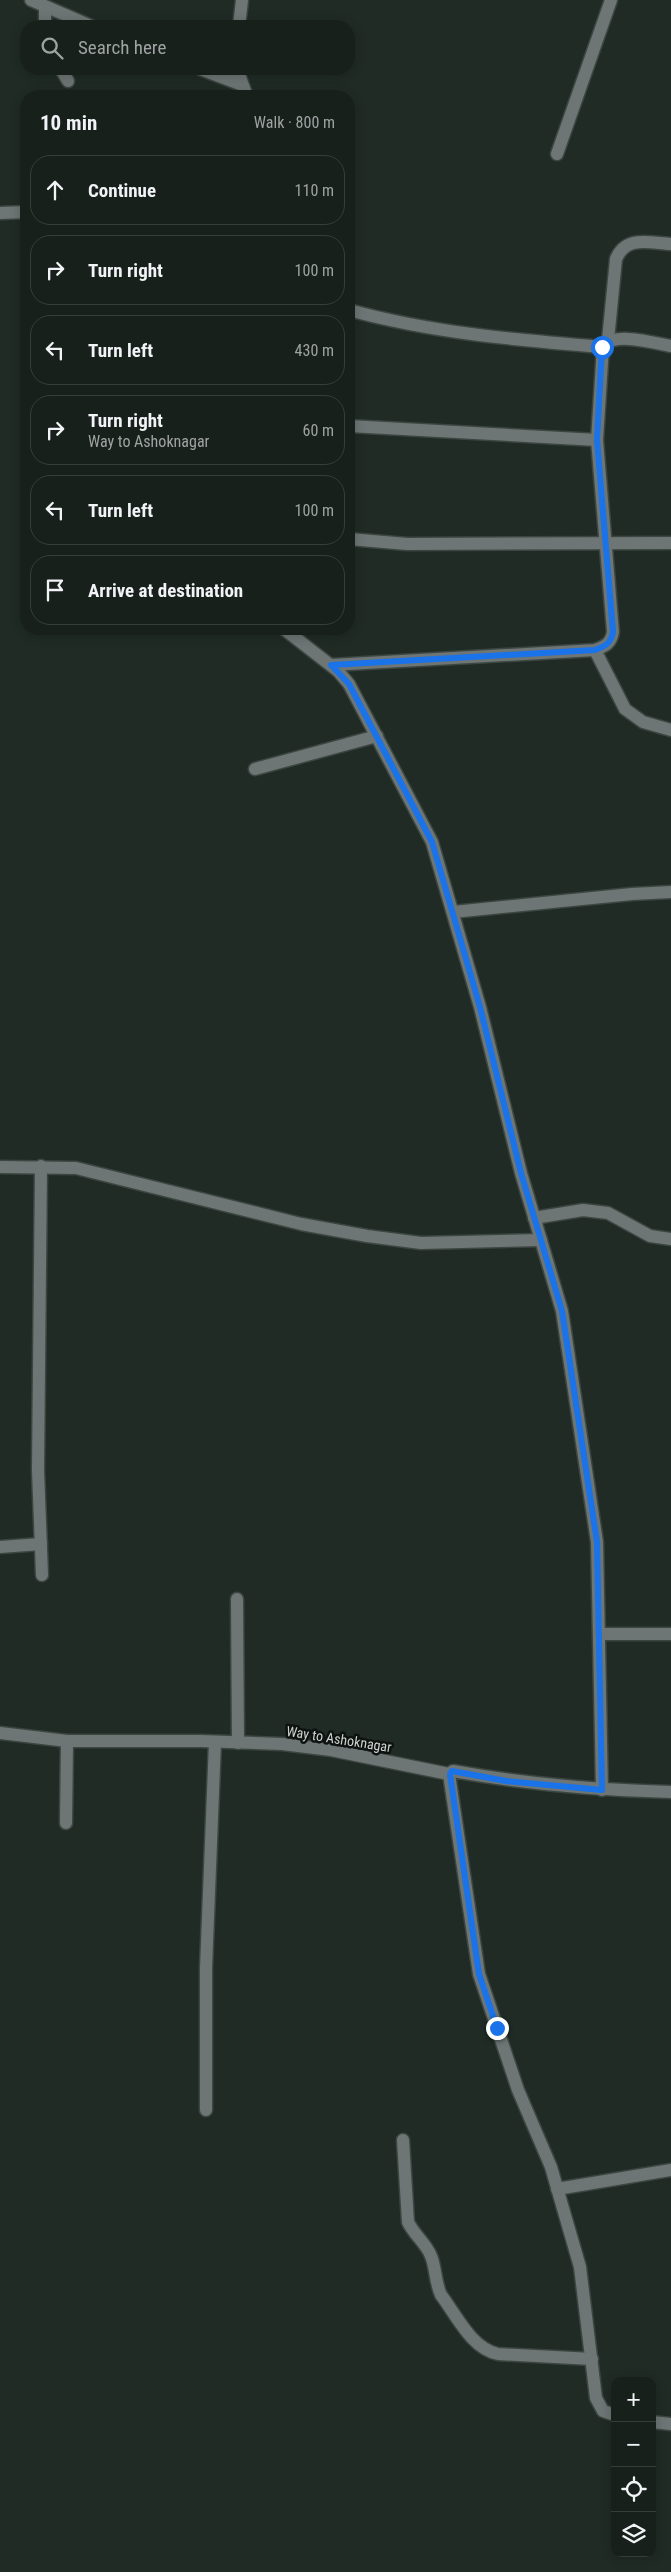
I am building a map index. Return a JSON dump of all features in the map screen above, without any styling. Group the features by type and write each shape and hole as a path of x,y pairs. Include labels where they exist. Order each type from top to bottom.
{"street":[{"path":"31,0 76,20"},
{"path":"240,20 242,0"},
{"path":"558,154 611,0"},
{"path":"45,7 46,20"},
{"path":"64,75 68,81"},
{"path":"212,75 243,90"},
{"path":"239,75 245,90"},
{"path":"0,212 20,212"},
{"path":"331,665 595,650 606,646 612,640 613,632 597,440 605,344 616,259 625,245 635,242 671,244"},
{"path":"355,311 437,329 520,340 605,344 617,338 671,346"},
{"path":"355,426 597,440"},
{"path":"355,540 407,544 671,544"},
{"path":"292,635 331,665 349,684 432,842 534,1218 562,1311 569,1347 576,1411 597,1542 602,1790"},
{"path":"595,650 625,709 643,722 671,730"},
{"path":"255,769 377,736"},
{"path":"452,912 632,894 671,892"},
{"path":"0,1167 41,1166 76,1168 301,1224 367,1236 421,1243 541,1240"},
{"path":"41,1166 38,1470 42,1575"},
{"path":"534,1218 583,1210 608,1213 650,1236 671,1239"},
{"path":"0,1547 41,1544"},
{"path":"236,1599 238,1743"},
{"path":"600,1634 671,1634"},
{"name":"Way to Ashoknagar","path":"0,1733 67,1741 282,1744 331,1750 450,1774 452,1771 506,1781 602,1790 671,1792"},
{"path":"66,1823 67,1741"},
{"path":"206,2110 206,1968 215,1742"},
{"path":"450,1774 479,1974 518,2090 558,2189 580,2267 596,2398 600,2407 611,2413"},
{"path":"403,2140 408,2222 412,2232 431,2256 441,2295 478,2346 498,2354 592,2359"},
{"path":"558,2189 671,2170"},
{"path":"656,2422 671,2424"}],"route":[{"path":"497,2028 479,1974 450,1774 452,1771 506,1781 602,1790 597,1542 576,1411 569,1347 562,1311 521,1173 480,1007 432,842 349,684 331,665 595,650 606,646 612,640 613,632 597,440 602,347"}]}
